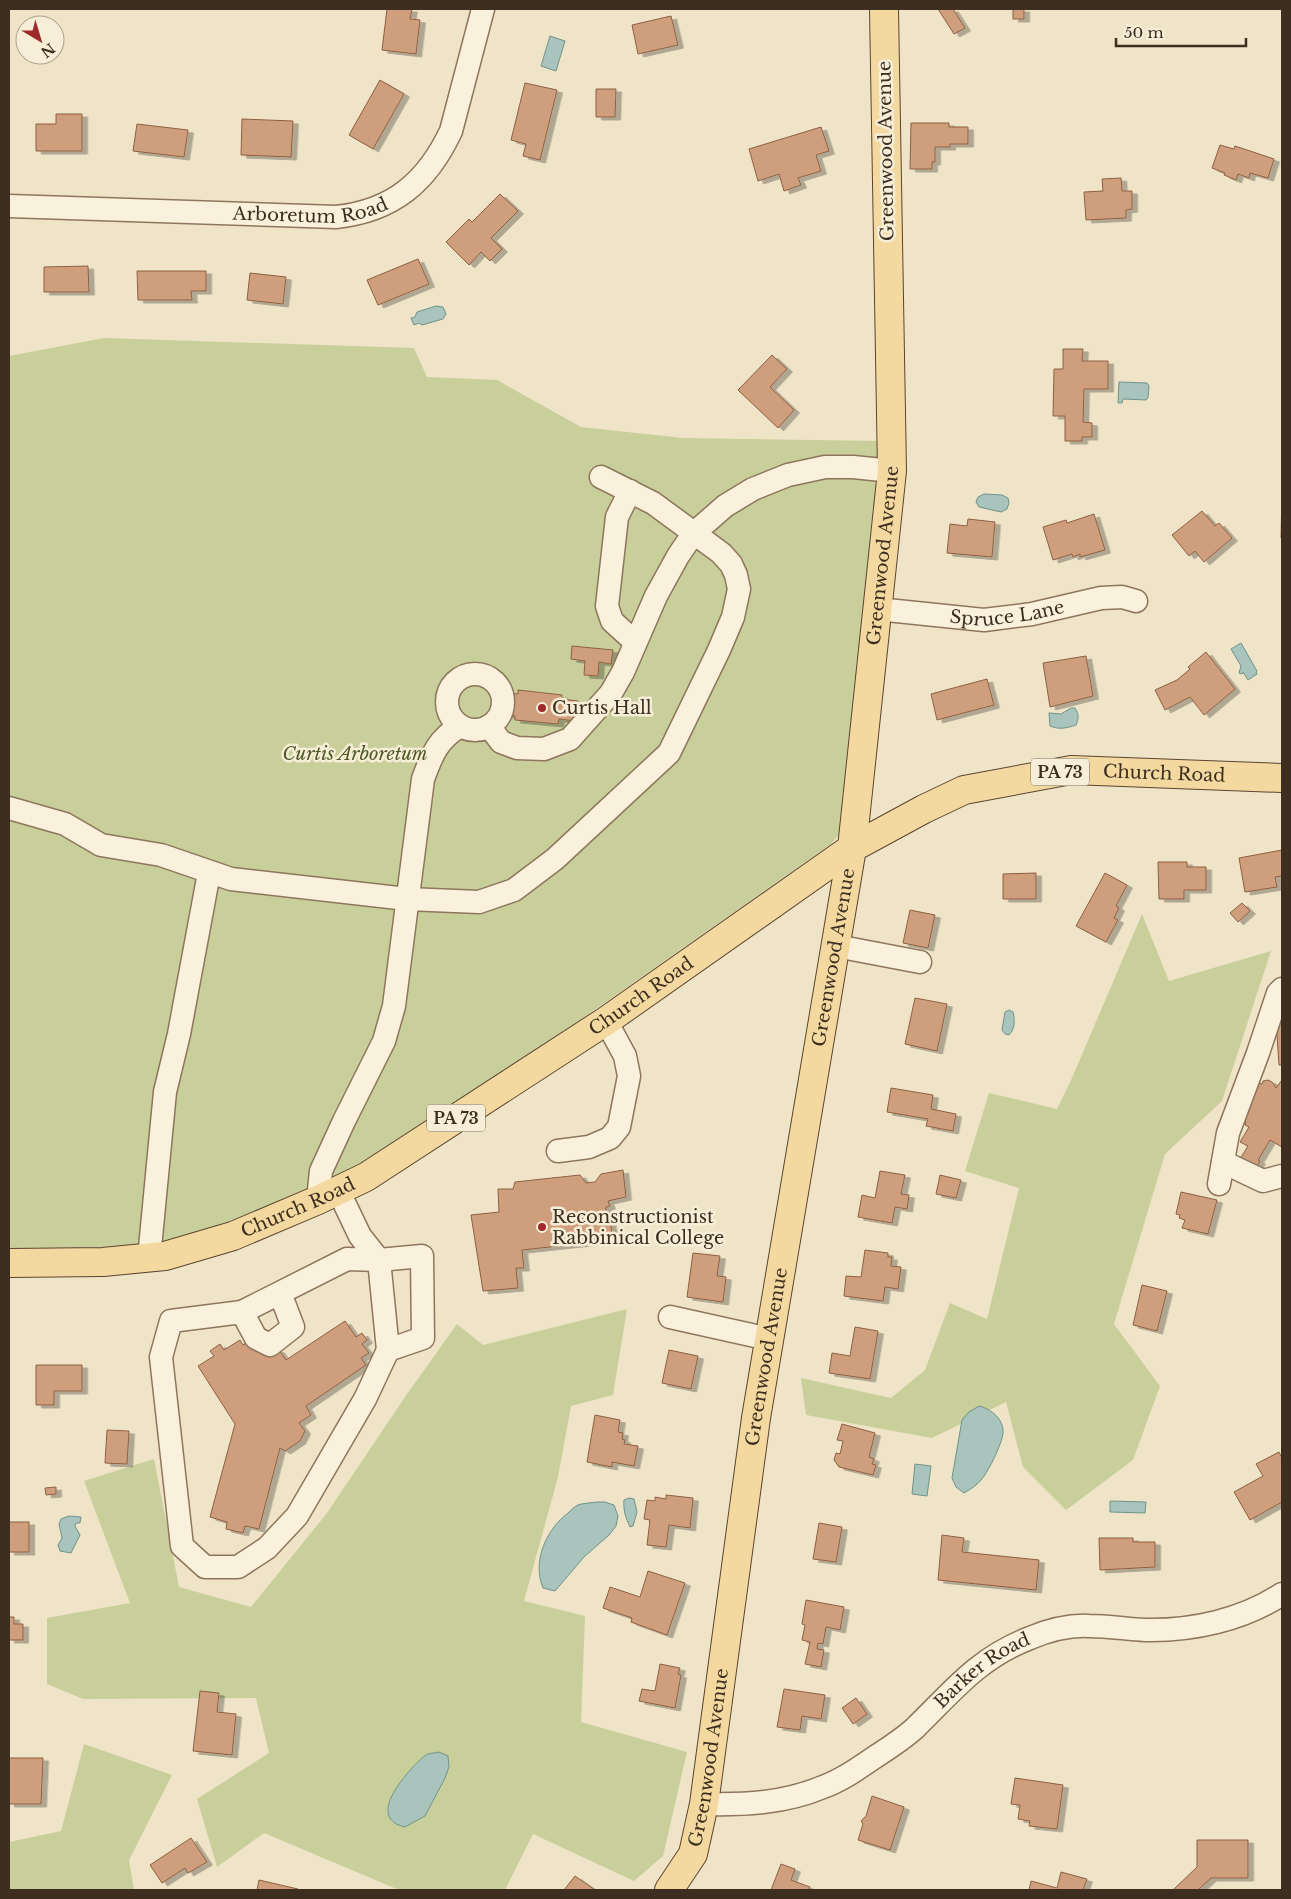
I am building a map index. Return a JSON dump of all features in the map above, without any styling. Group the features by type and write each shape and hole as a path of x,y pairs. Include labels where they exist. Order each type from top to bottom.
{"main road":[{"name":"Greenwood Avenue","path":"669,1890 693,1854 704,1804 755,1428 852,848 892,472 884,9"},
{"name":"Church Road","path":"9,1263 103,1262 165,1256 233,1236 366,1177 606,1020 852,848 924,809 964,790 1072,770 1282,778"}],"street":[{"name":"Arboretum Road","path":"9,206 336,217 354,215 374,209 398,196 422,177 432,166 446,142 451,131 483,9"},
{"path":"489,726 501,742 517,748 544,749 570,739 611,692 623,672 660,588 678,556 693,534 725,506 753,489 788,475 825,467 853,467 892,472"},
{"path":"9,808 65,824 101,845 161,855 231,879 408,899 479,902 514,890 555,859 669,753 719,650 733,617 739,589 732,564 721,553 693,534 668,513 601,476"},
{"path":"630,491 617,517 607,606 612,622 636,642"},
{"name":"Spruce Lane","path":"878,609 984,620 1032,614 1101,598 1122,597 1136,601"},
{"path":"475,674 492,680 498,686 503,704 496,720 489,726 475,730 460,726 453,720 447,704 448,695 451,687 458,680 475,674"},
{"path":"388,1350 423,1338 422,1256 379,1260 347,1259 242,1312 171,1321 161,1358 182,1546 205,1567 238,1567 267,1548 297,1516 365,1399 388,1350 379,1260 328,1195 321,1171 384,1041 394,1006 423,780 433,753 447,734 460,726"},
{"path":"149,1258 165,1092 179,1034 209,873"},
{"path":"836,946 920,962"},
{"path":"1219,1184 1228,1133 1278,993 1282,989"},
{"path":"558,1151 589,1147 610,1138 619,1126 629,1076 626,1056 606,1020"},
{"path":"1223,1162 1263,1181 1282,1176"},
{"path":"242,1312 256,1338 270,1345 293,1327 280,1292"},
{"path":"670,1317 769,1339"},
{"name":"Barker Road","path":"704,1804 737,1805 779,1800 823,1788 846,1776 913,1729 967,1675 990,1658 1030,1638 1059,1630 1087,1626 1148,1630 1206,1624 1248,1613 1282,1594"}],"green space":[{"name":"Curtis Arboretum","path":"104,338 414,348 427,377 497,380 581,427 683,438 882,441 844,829 831,844 583,1018 343,1175 219,1230 152,1246 9,1252 9,356"},
{"path":"1142,914 1169,981 1271,951 1222,1101 1165,1154 1114,1324 1160,1386 1133,1460 1066,1510 1023,1467 1006,1402 932,1438 806,1415 801,1378 891,1398 925,1370 950,1303 987,1319 1019,1188 965,1171 989,1093 1057,1109"},
{"path":"627,1309 613,1395 571,1406 558,1477 524,1601 585,1616 581,1722 687,1752 663,1856 634,1881 533,1834 505,1890 399,1890 264,1833 217,1867 197,1799 269,1753 256,1698 83,1699 47,1684 47,1618 130,1603 84,1481 154,1459 179,1587 251,1607 327,1513 407,1394 457,1324 483,1345"},
{"path":"84,1744 172,1775 129,1860 134,1890 9,1890 9,1842 61,1831"}],"water":[{"path":"550,36 565,41 556,71 541,66"},
{"path":"436,306 443,307 446,314 443,319 422,325 419,323 414,325 411,318 415,317 417,312"},
{"path":"1119,382 1147,383 1149,386 1148,398 1146,400 1123,399 1122,403 1118,403"},
{"path":"984,494 1002,495 1008,498 1007,509 1001,512 979,507 976,502 978,497"},
{"path":"1241,643 1257,671 1257,674 1248,680 1243,672 1242,674 1239,673 1241,666 1231,649"},
{"path":"1071,708 1075,708 1078,714 1076,725 1063,728 1050,726 1049,713 1061,714"},
{"path":"1009,1010 1013,1012 1014,1021 1009,1035 1005,1034 1002,1030 1005,1012"},
{"path":"979,1406 996,1415 1003,1428 1003,1433 998,1450 985,1475 976,1485 964,1493 956,1487 952,1478 962,1420 969,1412"},
{"path":"915,1464 931,1466 927,1496 912,1494"},
{"path":"634,1499 637,1512 633,1526 630,1527 625,1514 624,1504 624,1500"},
{"path":"1110,1501 1146,1502 1145,1513 1110,1512"},
{"path":"597,1502 614,1505 618,1516 616,1526 609,1535 584,1557 555,1591 543,1588 540,1578 540,1557 553,1528 578,1505"},
{"path":"69,1516 81,1517 80,1523 76,1523 75,1526 80,1535 71,1553 60,1551 58,1545 62,1538 59,1524 61,1519"},
{"path":"439,1752 448,1756 449,1767 425,1816 405,1827 394,1823 389,1816 388,1808 395,1790 422,1758 428,1754"}],"building":[{"path":"387,9 412,9 410,19 420,20 416,54 382,50"},
{"path":"938,9 953,9 965,28 954,34"},
{"path":"1013,9 1024,9 1024,19 1013,19"},
{"path":"671,16 678,45 638,54 632,25"},
{"path":"380,80 404,94 373,149 349,135"},
{"path":"525,83 557,90 540,160 523,156 526,144 511,140"},
{"path":"596,89 616,89 615,117 596,117"},
{"path":"56,114 82,114 82,151 36,151 36,124 56,124"},
{"path":"242,119 293,121 291,157 241,155"},
{"path":"911,123 949,123 949,127 968,127 968,144 950,144 950,147 935,147 935,162 932,162 932,169 910,169"},
{"path":"137,124 188,130 184,157 133,151"},
{"path":"821,127 829,151 816,155 821,171 798,178 801,185 784,191 779,174 758,181 749,149"},
{"path":"1220,145 1234,149 1235,146 1274,159 1268,178 1250,173 1249,178 1238,174 1236,180 1212,168"},
{"path":"1121,178 1122,191 1132,191 1132,209 1126,210 1126,218 1086,220 1084,192 1103,191 1102,179"},
{"path":"500,194 518,211 491,238 502,249 490,261 481,252 469,265 446,242 469,219 472,222"},
{"path":"418,259 429,284 378,305 367,280"},
{"path":"88,266 89,292 44,292 44,267"},
{"path":"137,271 206,271 206,291 191,291 192,300 138,300"},
{"path":"250,273 286,277 283,304 247,300"},
{"path":"1063,349 1083,349 1082,361 1108,361 1108,389 1084,389 1083,422 1092,423 1092,437 1082,437 1082,441 1065,441 1065,416 1053,416 1054,369 1063,369"},
{"path":"772,355 787,369 770,387 794,410 778,428 738,390"},
{"path":"1282,491 1282,538 1281,538"},
{"path":"1202,511 1215,526 1219,523 1232,538 1204,562 1195,551 1189,556 1172,535"},
{"path":"1094,514 1105,550 1080,557 1080,554 1073,557 1072,554 1053,560 1043,527 1066,520 1067,523"},
{"path":"968,519 995,522 992,557 947,553 950,524 967,526"},
{"path":"572,646 613,650 611,664 599,662 598,676 584,675 585,661 571,659"},
{"path":"1206,652 1235,689 1204,715 1190,697 1165,710 1155,690 1177,680 1190,669 1188,667"},
{"path":"1086,656 1093,696 1050,707 1043,663"},
{"path":"987,679 994,705 937,720 931,694"},
{"name":"Curtis Hall","path":"518,690 562,695 562,699 578,701 575,721 559,719 558,724 515,720 515,716 507,715 509,693 518,694"},
{"path":"1282,850 1282,876 1275,877 1277,887 1245,892 1239,858"},
{"path":"1158,862 1187,862 1187,867 1206,867 1206,890 1184,890 1184,899 1159,899"},
{"path":"1036,873 1036,899 1003,899 1003,874"},
{"path":"1105,873 1127,885 1116,906 1119,908 1114,918 1118,920 1106,942 1076,926"},
{"path":"1242,903 1250,911 1238,922 1230,913"},
{"path":"910,910 935,915 928,948 903,943"},
{"path":"1282,994 1282,1065 1279,1065 1275,1006"},
{"path":"915,998 947,1004 937,1051 905,1044"},
{"path":"1268,1080 1276,1088 1282,1080 1282,1147 1270,1140 1258,1160 1260,1161 1256,1168 1240,1159 1248,1146 1240,1142 1249,1127 1239,1117 1259,1083 1262,1084 1263,1081"},
{"path":"891,1088 933,1095 931,1109 956,1114 953,1131 926,1126 928,1119 887,1112"},
{"name":"Reconstructionist Rabbinical College","path":"623,1170 626,1197 608,1201 610,1206 606,1207 606,1212 609,1212 613,1240 522,1250 524,1268 516,1268 518,1288 483,1291 471,1215 499,1212 498,1189 513,1189 515,1182 580,1175 586,1183 595,1182 601,1174"},
{"path":"880,1171 905,1175 901,1194 909,1195 907,1209 895,1207 892,1223 858,1217 862,1195 875,1198"},
{"path":"940,1175 961,1180 956,1198 936,1194"},
{"path":"1181,1192 1217,1200 1208,1234 1182,1228 1185,1220 1179,1218 1180,1215 1176,1214"},
{"path":"865,1250 888,1253 888,1257 892,1257 891,1266 901,1267 898,1289 885,1287 883,1301 844,1296 846,1276 861,1277"},
{"path":"693,1253 720,1256 717,1276 726,1277 723,1302 687,1297"},
{"path":"1142,1285 1167,1291 1157,1331 1133,1325"},
{"path":"345,1321 356,1337 362,1333 367,1340 362,1344 369,1353 361,1358 366,1365 306,1406 311,1415 299,1423 305,1431 300,1441 285,1451 280,1448 259,1529 245,1526 243,1533 226,1529 227,1522 210,1517 235,1424 198,1366 214,1356 210,1351 220,1344 224,1350 240,1340 243,1345 250,1341 279,1350 286,1360"},
{"path":"855,1327 878,1331 870,1379 829,1373 832,1353 850,1356"},
{"path":"669,1350 698,1356 691,1389 662,1383"},
{"path":"36,1365 82,1365 82,1391 54,1391 54,1405 36,1405"},
{"path":"595,1415 620,1420 618,1432 623,1433 622,1439 625,1440 624,1444 638,1446 634,1466 612,1462 612,1467 587,1462"},
{"path":"842,1424 875,1433 869,1457 874,1459 872,1464 876,1465 873,1475 839,1467 834,1460 836,1453 840,1454 843,1441 837,1440"},
{"path":"107,1430 129,1431 127,1464 105,1463"},
{"path":"1279,1452 1282,1458 1282,1502 1250,1520 1234,1492 1263,1476 1256,1464"},
{"path":"56,1487 56,1494 46,1495 45,1488"},
{"path":"666,1495 693,1498 690,1528 669,1525 666,1547 647,1545 650,1520 644,1519 647,1500 655,1501 655,1497 666,1499"},
{"path":"9,1522 29,1522 29,1552 9,1552"},
{"path":"819,1523 842,1527 836,1562 813,1559"},
{"path":"942,1535 964,1538 962,1552 1039,1560 1036,1590 938,1580"},
{"path":"1099,1538 1133,1538 1133,1542 1155,1542 1155,1567 1100,1570"},
{"path":"648,1571 685,1583 667,1635 631,1622 632,1618 603,1608 610,1587 640,1597"},
{"path":"806,1600 844,1607 840,1630 826,1627 823,1644 818,1643 817,1649 824,1650 821,1667 805,1664 810,1642 802,1640 805,1625 802,1624"},
{"path":"9,1617 14,1617 14,1624 23,1624 23,1640 9,1640"},
{"path":"660,1664 680,1668 678,1674 681,1675 675,1708 639,1701 642,1689 655,1691"},
{"path":"784,1689 825,1695 821,1719 802,1716 800,1730 777,1727"},
{"path":"200,1691 219,1693 217,1712 236,1714 232,1755 193,1751"},
{"path":"856,1698 867,1714 853,1724 842,1708"},
{"path":"9,1758 43,1758 41,1804 9,1804"},
{"path":"1015,1778 1063,1785 1057,1829 1029,1826 1030,1821 1018,1819 1020,1805 1011,1804"},
{"path":"872,1796 904,1807 890,1850 858,1840 863,1824 861,1821 866,1816"},
{"path":"191,1838 207,1862 188,1873 185,1868 162,1883 150,1865"},
{"path":"1197,1840 1248,1840 1248,1878 1211,1878 1198,1890 1173,1890 1197,1867"},
{"path":"781,1864 795,1869 791,1880 810,1887 809,1890 771,1890"},
{"path":"1061,1872 1087,1879 1083,1890 1029,1890 1031,1881 1057,1888"},
{"path":"575,1876 595,1890 564,1890"},
{"path":"259,1880 298,1889 298,1890 257,1890"}],"place":[{"name":"Curtis Hall","path":"542,708"},
{"name":"Reconstructionist Rabbinical College","path":"542,1227"}]}
